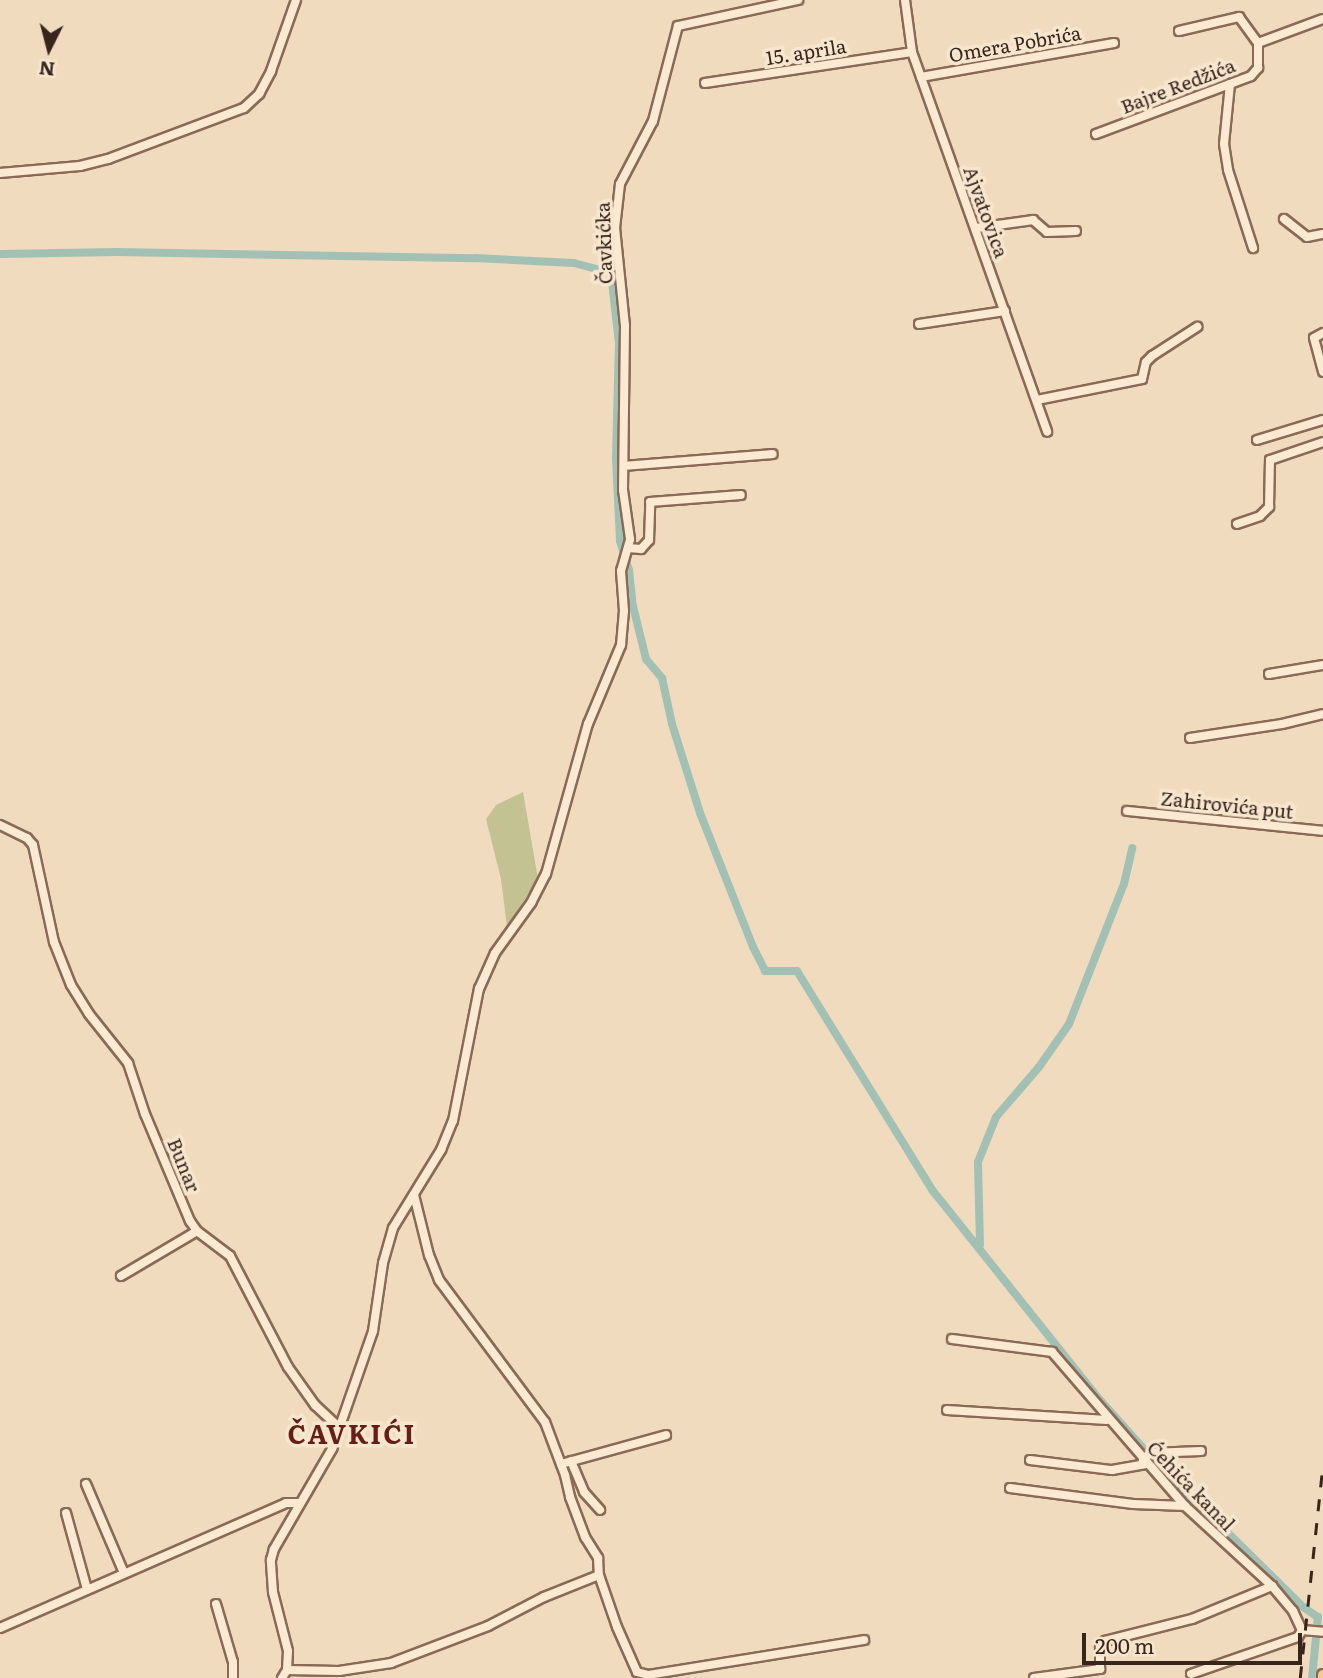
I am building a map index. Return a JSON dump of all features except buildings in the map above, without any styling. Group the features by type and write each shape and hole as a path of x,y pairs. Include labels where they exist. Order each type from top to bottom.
{"street":[{"path":"0,173 80,166 108,159 244,108 259,94 271,71 296,0"},
{"path":"749,0 751,9"},
{"name":"Čavkićka","path":"627,550 624,466 625,326 615,228 620,184 653,121 678,26 798,0"},
{"name":"Ajvatovica","path":"905,0 912,52 1047,432"},
{"path":"1179,31 1238,17 1258,43 1323,19"},
{"name":"Omera Pobrića","path":"921,77 1114,43"},
{"name":"Bajre Redžića","path":"1096,134 1255,73 1259,60 1258,43"},
{"name":"15. aprila","path":"705,83 912,52"},
{"path":"1230,84 1224,144 1228,170 1253,248"},
{"path":"1284,219 1307,237 1323,234"},
{"path":"975,229 1033,220 1046,233 1076,231"},
{"path":"919,324 1005,311"},
{"path":"1037,400 1142,379 1146,362 1152,356 1197,327"},
{"path":"1321,333 1314,342 1323,372"},
{"path":"1257,440 1323,420"},
{"path":"1237,524 1260,516 1269,507 1270,460 1323,442"},
{"path":"624,466 773,454"},
{"path":"599,1574 544,1597 488,1626 384,1665 284,1674 288,1651 273,1592 271,1560 299,1503 326,1463 373,1331 387,1244 393,1228 442,1150 453,1121 479,989 495,953 540,888 554,856 588,724 621,645 622,563 627,550 641,549 649,540 650,502 741,495"},
{"path":"1269,674 1323,665"},
{"path":"1190,737 1282,724 1323,714"},
{"name":"Zahirovića put","path":"1127,811 1323,831"},
{"name":"Bunar","path":"0,825 27,838 33,845 54,942 71,985 89,1014 128,1063 145,1114 190,1221 197,1231 230,1256 288,1367 316,1405 339,1427"},
{"path":"414,1195 429,1255 439,1280 545,1422 585,1537 598,1558 599,1574 635,1670 642,1675 864,1640"},
{"path":"121,1276 197,1231"},
{"name":"Ćehića kanal","path":"952,1339 1043,1350 1055,1355 1107,1420 1147,1458 1185,1506 1272,1586 1306,1630"},
{"path":"947,1410 1107,1420"},
{"path":"561,1464 666,1436"},
{"path":"1030,1460 1112,1470 1147,1458 1201,1451"},
{"path":"571,1461 584,1492 600,1510"},
{"path":"86,1484 124,1573"},
{"path":"1010,1488 1133,1504 1185,1506"},
{"path":"0,1628 286,1503 299,1503"},
{"path":"66,1513 87,1589"},
{"path":"1034,1678 1100,1669 1100,1647 1105,1641 1192,1619 1272,1586"},
{"path":"216,1604 233,1662 233,1678"},
{"path":"1191,1674 1298,1637 1306,1630 1323,1632"}],"shaded area":[{"path":"523,792 538,879 507,927 501,879 486,819 496,805"}],"waterway":[{"path":"0,254 117,252 475,258 574,263 611,273 619,343 616,459 620,541 629,570 633,606 646,659 662,678 672,724 700,813 753,947 765,971 797,971 933,1191 1100,1400 1151,1457 1303,1607 1318,1617 1312,1678"},
{"path":"980,1245 978,1162 996,1117 1039,1067 1069,1024 1124,884 1132,848"}],"railway":[{"path":"1300,1678 1323,1464"}],"district":[{"name":"ČAVKIĆI","path":"352,1433"}]}
